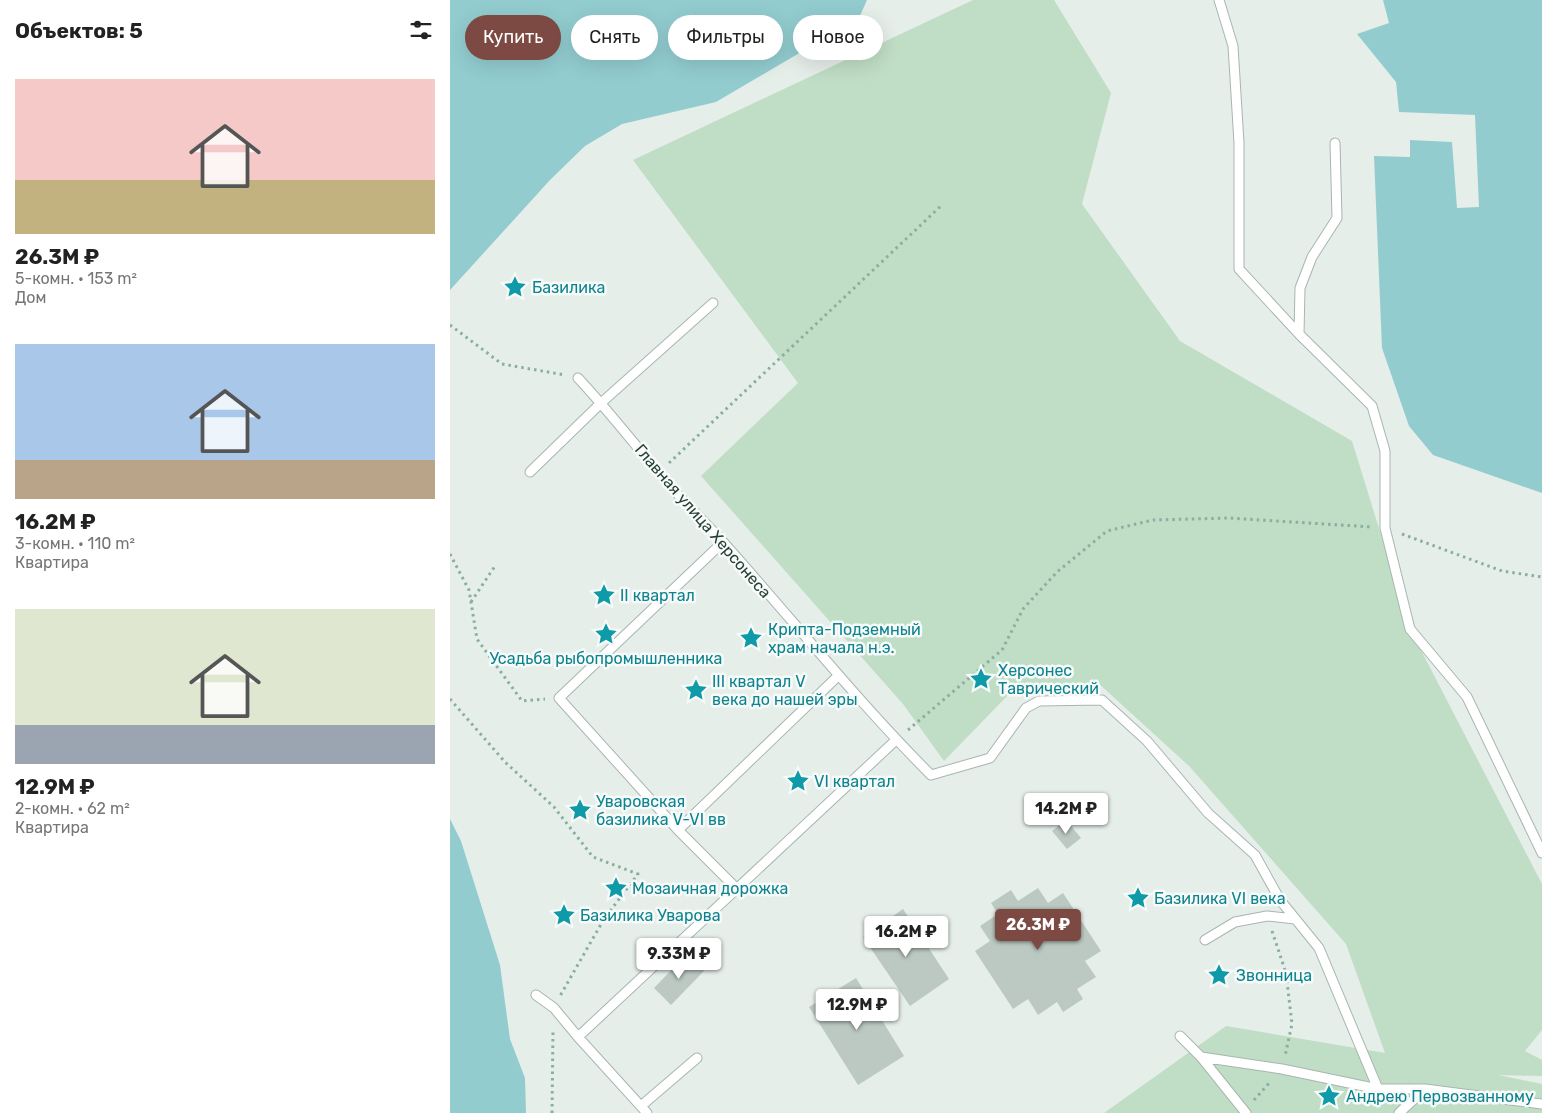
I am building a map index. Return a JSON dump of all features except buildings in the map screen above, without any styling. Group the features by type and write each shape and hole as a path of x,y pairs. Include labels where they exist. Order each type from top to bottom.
{"lane":[{"path":"1219,0 1233,46 1239,143 1240,269 1299,334 1372,406 1385,451 1385,528 1410,629 1468,697 1542,853"},
{"path":"1299,334 1300,288 1312,257 1337,218 1336,143"},
{"path":"530,472 602,403 713,303"},
{"name":"Главная улица Херсонеса","path":"578,378 602,403 659,472 723,542 838,676 896,740 931,775 990,758 1026,708 1039,701 1102,700 1147,741 1208,813 1255,855 1280,900 1295,918"},
{"path":"723,542 558,698 678,830 737,890"},
{"path":"678,830 838,676"},
{"path":"578,1037 896,740"},
{"path":"1205,940 1235,922 1268,916 1295,918 1319,948 1378,1089"},
{"path":"536,995 554,1008 644,1109 696,1058"},
{"path":"1180,1036 1201,1057 1245,1112"},
{"path":"1201,1057 1282,1069 1378,1089 1425,1089 1542,1104"},
{"path":"1399,1113 1425,1089"}],"path":[{"path":"659,472 943,204"},
{"path":"450,325 502,364 578,378"},
{"path":"896,740 1002,650 1023,609 1057,572 1107,531 1153,520 1229,518 1385,528 1502,571 1542,577"},
{"path":"450,554 469,590 477,640 522,701 558,698"},
{"path":"471,602 495,566"},
{"path":"450,699 505,762 554,807 593,857 638,874 604,919 554,1008 552,1113"},
{"path":"1245,1112 1282,1069 1292,1024 1286,973 1268,916"}],"green space":[{"path":"973,0 1054,0 1111,93 1082,204 1180,341 1352,441 1410,629 1542,884 1542,1030 1525,1051 1542,1060 1542,1076 1498,1075 1542,1084 1542,1113 1104,1113 1226,1026 1385,1053 1346,944 1189,766 1097,682 1011,692 944,761 903,704 701,476 798,383 633,160 846,60 883,60 883,42"}],"water":[{"path":"450,0 867,0 860,15 793,15 793,57 716,102 622,124 585,146 550,180 450,290"},
{"path":"1383,0 1542,0 1542,493 1433,455 1409,426 1382,348 1374,156 1410,157 1410,140 1452,142 1457,208 1479,207 1475,115 1399,112 1396,82 1357,34 1389,23"},
{"path":"450,819 461,841 500,965 510,1039 525,1078 526,1113 450,1113"}],"place":[{"name":"Базилика","path":"515,287"},
{"name":"II квартал","path":"604,595"},
{"name":"Усадьба рыбопромышленника","path":"606,634"},
{"name":"Крипта-Подземный храм начала н.э.","path":"751,638"},
{"name":"Херсонес Таврический","path":"981,679"},
{"name":"III квартал V века до нашей эры","path":"696,690"},
{"name":"VI квартал","path":"798,781"},
{"name":"Уваровская базилика V-VI вв","path":"580,810"},
{"name":"Мозаичная дорожка","path":"616,888"},
{"name":"Базилика VI века","path":"1138,898"},
{"name":"Базилика Уварова","path":"564,915"},
{"name":"Звонница","path":"1219,975"},
{"name":"Андрею Первозванному","path":"1329,1096"}]}
